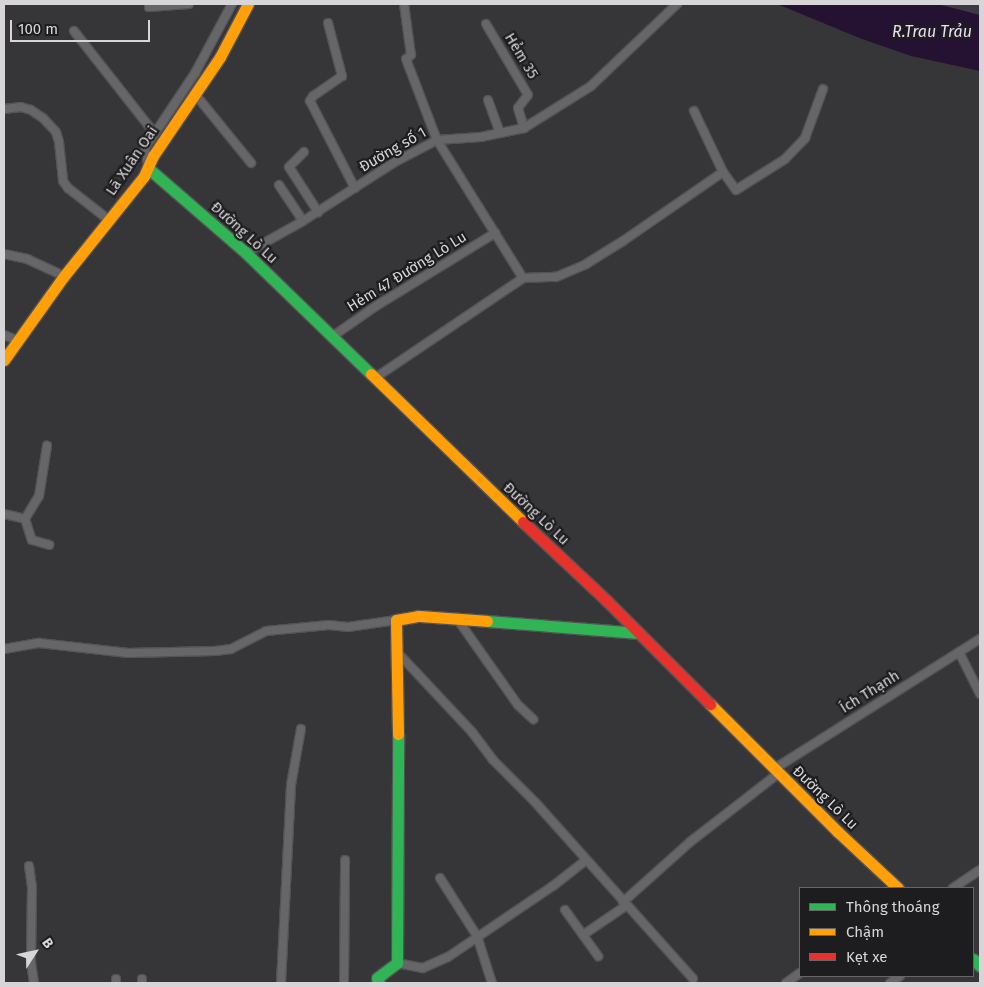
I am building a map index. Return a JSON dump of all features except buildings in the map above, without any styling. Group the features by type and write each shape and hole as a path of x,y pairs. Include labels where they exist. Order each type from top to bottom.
{"street":[{"path":"149,4 149,7 189,4"},
{"path":"148,168 145,148 195,73 232,4"},
{"name":"Lã Xuân Oai","path":"4,360 64,276 148,168 153,156 220,57 248,4"},
{"path":"404,4 412,55 406,59 437,140 523,278"},
{"name":"Đường số 1","path":"246,254 318,212 396,162 437,140 500,133 524,128 591,86 677,4"},
{"path":"328,23 342,76 312,96 310,101 355,188"},
{"name":"Hẻm 35","path":"486,24 528,95 518,108 524,128"},
{"path":"74,31 155,134"},
{"path":"694,111 723,172 736,190 785,160 805,138 823,89"},
{"path":"195,94 251,163"},
{"path":"488,100 500,133"},
{"path":"4,109 26,109 43,118 56,132 60,142 63,181 68,188 109,220"},
{"path":"304,152 288,167 318,212"},
{"name":"Đường Lò Lu","path":"148,168 246,254 333,336 458,461 638,633 776,771 897,887"},
{"path":"376,378 523,278 556,277 586,264 623,241 723,172"},
{"path":"279,185 303,221"},
{"name":"Hẻm 47 Đường Lò Lu","path":"333,336 376,306 495,233"},
{"path":"4,254 27,259 64,276"},
{"path":"4,335 17,340"},
{"path":"47,446 38,496 25,520 32,540 49,545"},
{"path":"4,514 25,520"},
{"path":"4,649 39,643 128,653 215,651 231,649 266,631 329,625 348,627 418,616 638,633"},
{"path":"396,620 398,963"},
{"path":"458,620 518,705 533,719"},
{"name":"Ích Thạnh","path":"583,935 625,903 690,842 776,771 980,640"},
{"path":"397,652 472,732 493,760 535,802 693,979"},
{"path":"959,652 980,694"},
{"path":"281,983 291,785 301,729"},
{"path":"344,983 346,860"},
{"path":"378,983 377,978 398,963 423,968 448,958 477,936 553,886 586,860"},
{"path":"29,866 32,887 31,962 34,983"},
{"path":"954,887 980,870"},
{"path":"440,878 477,936 492,983"},
{"path":"565,910 598,956"},
{"path":"786,983 799,974"}],"shaded area":[{"path":"937,4 980,4 980,15 969,12"}],"water":[{"name":"R.Trau Trảu","path":"777,4 937,4 980,15 980,71 911,56 862,39"}],"traffic: fast":[{"path":"148,168 246,253 371,374"},
{"path":"487,621 639,633"},
{"path":"379,983 377,978 397,963 398,734"},
{"path":"974,960 980,966"}],"traffic: slow":[{"path":"4,360 64,276 144,176 153,156 220,57 248,4"},
{"path":"371,374 523,522"},
{"path":"398,734 396,620 418,616 487,621"},
{"path":"710,704 838,832 897,887"}],"traffic: jam":[{"path":"523,522 607,601 710,704"}]}
